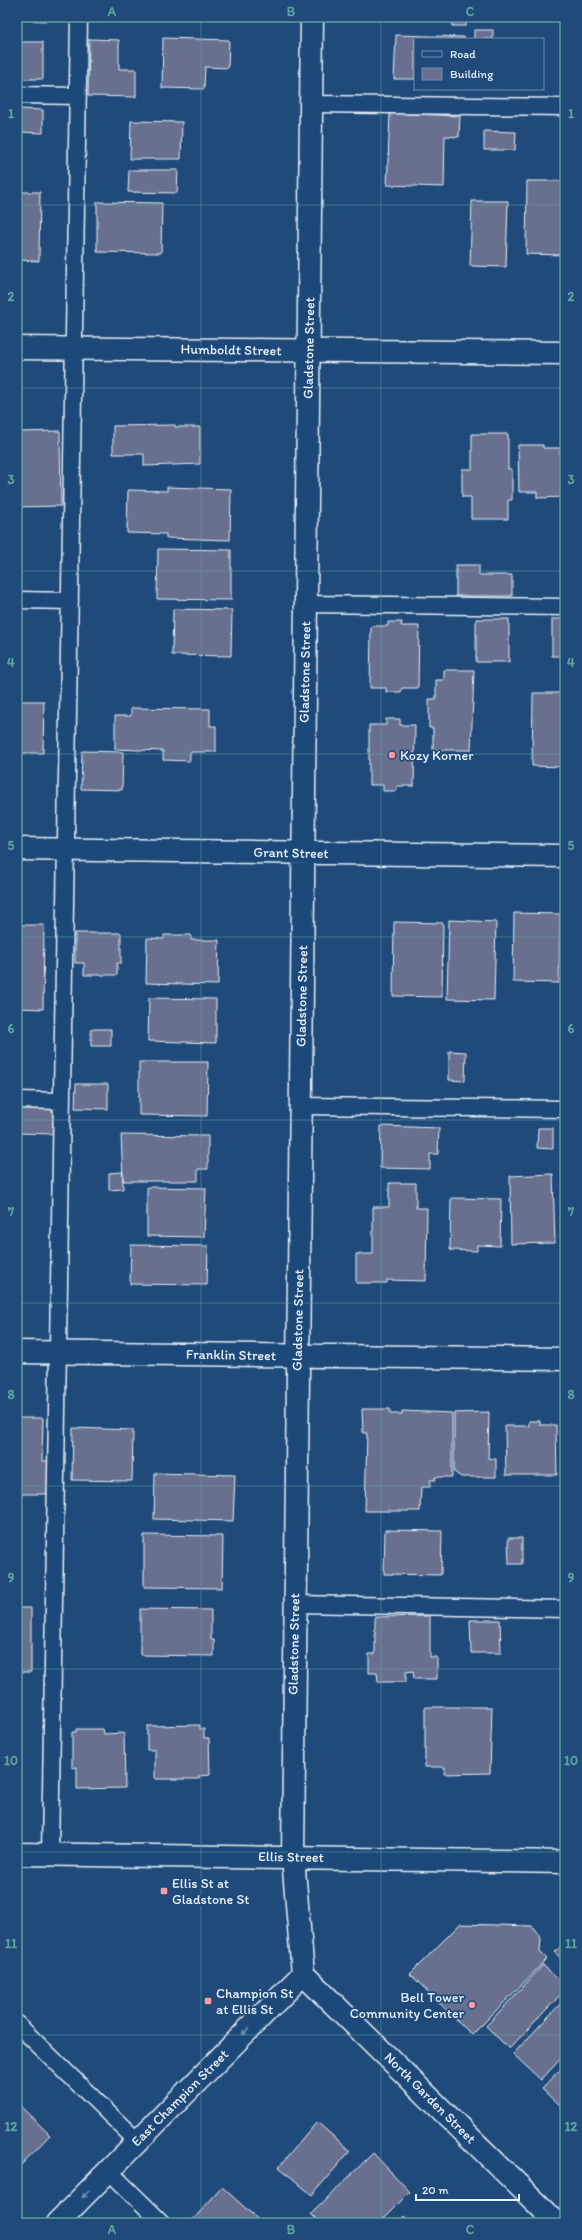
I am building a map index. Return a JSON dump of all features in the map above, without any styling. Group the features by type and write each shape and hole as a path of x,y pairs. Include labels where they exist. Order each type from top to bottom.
{"street":[{"name":"Gladstone Street","path":"303,1974 292,1858 312,17"},
{"name":"Humboldt Street","path":"17,348 565,353"},
{"name":"Grant Street","path":"17,849 565,856"},
{"name":"Franklin Street","path":"17,1352 565,1359"},
{"name":"Ellis Street","path":"17,1854 565,1862"},
{"name":"East Champion Street","path":"57,2223 303,1974"},
{"name":"North Garden Street","path":"303,1974 557,2223"}],"lane":[{"path":"50,1854 79,17"},
{"path":"17,95 78,96"},
{"path":"311,104 565,107"},
{"path":"17,600 70,601"},
{"path":"306,604 565,607"},
{"path":"17,1100 62,1101"},
{"path":"301,1106 565,1109"},
{"path":"295,1604 565,1609"},
{"path":"17,2024 138,2142"},
{"path":"109,2171 162,2223"}],"building":[{"path":"17,17 48,17 48,21 17,20"},
{"path":"452,17 466,17 466,26 452,26"},
{"path":"474,30 493,30 493,38 474,38"},
{"path":"396,35 464,37 414,38 414,79 394,79"},
{"path":"163,38 229,40 228,68 205,67 204,89 162,88"},
{"path":"89,39 119,40 119,69 136,69 136,97 88,96"},
{"path":"17,42 43,42 43,79 17,79"},
{"path":"17,109 43,110 43,133 17,132"},
{"path":"390,113 460,116 459,137 445,136 444,187 387,185"},
{"path":"131,121 182,122 181,159 130,159"},
{"path":"484,131 516,132 515,150 484,150"},
{"path":"129,170 178,170 177,193 128,192"},
{"path":"527,181 564,181 563,255 526,254"},
{"path":"17,192 40,192 39,261 17,260"},
{"path":"472,201 508,201 506,267 470,266"},
{"path":"97,202 162,203 161,253 97,252"},
{"path":"175,425 175,427 200,427 200,464 144,466 144,454 113,454 113,426"},
{"path":"60,431 61,506 17,507 17,432"},
{"path":"472,434 508,434 508,469 512,469 512,500 508,500 508,519 471,519 471,497 462,497 462,469 472,469"},
{"path":"518,445 543,445 543,448 560,448 560,454 565,454 565,497 537,498 537,492 519,492"},
{"path":"167,487 231,489 230,540 166,538 166,534 127,533 128,490 167,491"},
{"path":"158,549 231,550 231,600 157,599"},
{"path":"456,565 479,565 479,575 512,575 512,596 456,596"},
{"path":"173,609 232,610 231,656 172,655"},
{"path":"476,619 509,619 509,662 476,662"},
{"path":"552,619 565,619 565,656 552,656"},
{"path":"388,622 402,622 401,626 419,626 418,688 402,688 401,692 386,692 386,688 370,688 371,626 388,626"},
{"path":"444,670 474,670 471,750 433,750 433,728 429,728 429,699 436,699 436,680 444,680"},
{"path":"533,693 565,693 565,767 532,766"},
{"path":"17,701 44,701 43,753 17,753"},
{"path":"131,708 210,709 210,726 216,726 216,752 190,752 190,761 163,760 163,751 115,749 115,716 131,716"},
{"name":"Kozy Korner","path":"386,719 400,719 400,725 415,725 414,786 397,786 397,791 383,791 383,785 369,785 369,725 386,725"},
{"path":"82,751 123,752 122,790 81,789"},
{"path":"514,913 560,914 559,983 513,982"},
{"path":"449,920 496,922 494,1000 447,999"},
{"path":"394,922 443,923 442,997 393,996"},
{"path":"17,925 44,925 43,1009 17,1008"},
{"path":"75,933 121,933 121,963 117,963 117,975 84,975 84,963 75,963"},
{"path":"164,935 191,935 191,940 219,940 218,985 146,983 147,938 164,939"},
{"path":"149,998 216,999 216,1043 148,1041"},
{"path":"91,1029 111,1029 111,1046 91,1046"},
{"path":"449,1051 466,1052 465,1081 449,1080"},
{"path":"139,1062 208,1062 207,1116 139,1115"},
{"path":"76,1084 108,1084 108,1109 75,1108"},
{"path":"17,1108 53,1109 53,1134 17,1133"},
{"path":"381,1126 439,1128 438,1154 430,1154 430,1169 380,1168"},
{"path":"538,1128 553,1128 553,1149 537,1148"},
{"path":"121,1135 208,1136 208,1169 198,1169 198,1181 123,1181"},
{"path":"123,1172 123,1189 109,1190 109,1173"},
{"path":"553,1174 555,1243 511,1244 510,1176"},
{"path":"389,1183 416,1183 416,1208 427,1208 426,1281 387,1280 387,1283 356,1283 356,1254 373,1254 373,1207 389,1207"},
{"path":"147,1187 206,1188 204,1237 147,1236"},
{"path":"451,1198 501,1199 500,1246 477,1245 477,1251 450,1250"},
{"path":"131,1245 208,1246 207,1285 130,1284"},
{"path":"362,1409 390,1409 390,1414 402,1414 402,1411 452,1413 452,1477 435,1477 435,1480 430,1480 430,1487 421,1487 420,1511 365,1511 367,1433 363,1433"},
{"path":"489,1412 488,1458 496,1459 496,1477 461,1477 454,1472 454,1413"},
{"path":"17,1418 43,1418 42,1461 48,1461 47,1494 17,1494"},
{"path":"529,1421 540,1421 540,1425 556,1425 557,1475 506,1475 505,1426 529,1426"},
{"path":"73,1428 133,1430 132,1481 72,1480"},
{"path":"155,1473 235,1475 233,1521 154,1519"},
{"path":"385,1530 442,1531 441,1575 384,1574"},
{"path":"144,1535 223,1536 222,1588 144,1587"},
{"path":"508,1538 522,1538 522,1564 509,1564"},
{"path":"17,1608 31,1608 31,1672 17,1672"},
{"path":"140,1609 211,1610 211,1640 214,1640 214,1656 140,1655"},
{"path":"430,1616 430,1657 437,1657 437,1679 414,1679 413,1671 406,1672 406,1682 378,1682 377,1673 369,1673 369,1654 375,1654 375,1617"},
{"path":"470,1620 500,1620 501,1653 471,1653"},
{"path":"425,1707 492,1707 490,1773 444,1774 445,1767 425,1767"},
{"path":"200,1725 200,1729 204,1729 204,1738 209,1738 210,1775 199,1776 199,1779 155,1779 155,1750 147,1750 147,1726"},
{"path":"76,1729 103,1729 104,1734 124,1733 125,1788 77,1789 77,1767 72,1768 72,1732 76,1732"},
{"name":"Bell Tower Community Center","path":"460,1924 532,1926 541,1938 540,1952 547,1959 472,2035 410,1974"},
{"path":"565,1942 565,1963 555,1952"},
{"path":"543,1965 565,1986 565,1990 509,2049 486,2026"},
{"path":"565,1999 565,2054 541,2080 513,2054"},
{"path":"565,2065 565,2111 542,2089"},
{"path":"17,2103 50,2135 17,2169"},
{"path":"317,2122 350,2151 312,2195 279,2167"},
{"path":"373,2153 410,2192 379,2223 320,2223 311,2214"},
{"path":"222,2187 262,2223 190,2223"},
{"path":"404,2216 411,2223 398,2223"}],"place":[{"name":"Kozy Korner","path":"392,755"},
{"name":"Ellis St at Gladstone St","path":"164,1891"},
{"name":"Champion St at Ellis St","path":"208,2001"},
{"name":"Bell Tower Community Center","path":"472,2005"}]}
